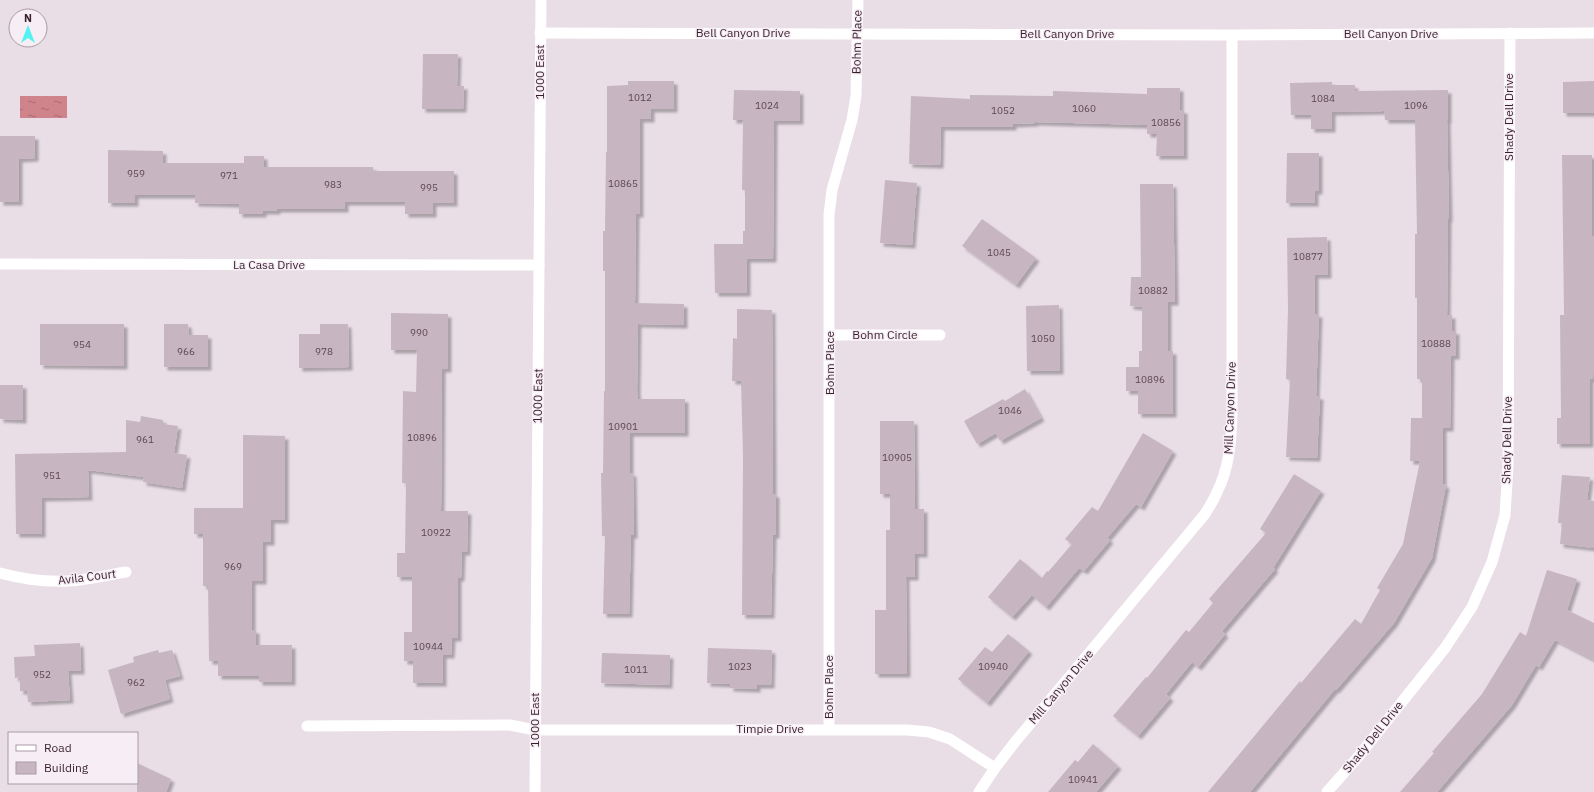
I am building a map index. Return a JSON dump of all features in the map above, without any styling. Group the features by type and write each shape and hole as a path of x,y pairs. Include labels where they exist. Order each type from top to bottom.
{"street":[{"name":"1000 East","path":"535,792 541,0"},
{"name":"Bohm Place","path":"829,729 829,215 832,190 852,120 856,96 858,0"},
{"name":"Bell Canyon Drive","path":"540,33 1232,35 1594,33"},
{"name":"Shady Dell Drive","path":"1327,792 1358,757 1445,648 1472,607 1492,562 1504,515 1508,466 1510,33"},
{"name":"Mill Canyon Drive","path":"979,792 995,768 1204,514 1218,492 1227,467 1231,442 1232,417 1232,35"},
{"name":"La Casa Drive","path":"0,264 539,265"},
{"name":"Bohm Circle","path":"830,335 940,335"},
{"name":"Avila Court","path":"0,573 17,578 42,581 69,581 126,572"},
{"name":"Timpie Drive","path":"307,726 510,724 535,730 907,730 929,732 950,739 995,768"}],"water":[{"path":"20,96 67,96 67,118 20,118"}],"building":[{"path":"423,54 458,54 457,86 464,86 463,109 422,109"},
{"path":"628,81 674,81 674,109 651,109 651,119 640,119 640,214 636,214 635,303 684,304 684,325 638,324 637,391 638,399 685,399 685,433 630,433 630,473 633,473 634,535 631,535 629,614 603,614 605,536 602,536 601,473 603,473 605,391 605,271 603,271 603,231 605,231 607,86 628,85"},
{"path":"1594,81 1594,113 1563,113 1563,82"},
{"path":"1332,82 1332,85 1355,85 1355,91 1448,90 1447,120 1449,219 1447,315 1452,315 1452,331 1456,331 1456,356 1451,356 1450,428 1443,428 1443,484 1446,485 1432,558 1394,623 1336,690 1335,689 1250,792 1208,792 1300,681 1301,683 1355,619 1361,624 1380,590 1377,588 1403,544 1420,461 1410,461 1411,418 1422,418 1422,379 1417,379 1417,298 1415,298 1415,234 1417,234 1415,120 1385,120 1384,111 1332,112 1332,129 1311,129 1311,115 1291,115 1290,83"},
{"path":"1147,88 1180,88 1180,110 1184,110 1184,156 1156,156 1157,134 1147,134 1147,125 1035,122 1013,124 1013,127 941,127 940,165 909,164 911,96 970,99 970,95 1053,96 1053,91 1147,94"},
{"path":"734,90 800,91 800,121 774,121 773,259 747,259 747,293 715,293 714,244 743,244 743,231 745,231 745,190 742,190 743,120 733,120"},
{"path":"0,136 35,136 35,158 19,159 19,202 0,202"},
{"path":"108,150 163,151 163,163 244,163 244,156 264,156 264,167 373,167 373,171 454,171 454,203 433,203 433,214 405,214 405,202 345,202 345,209 277,209 277,211 263,211 263,214 239,214 239,204 195,203 195,195 135,195 135,203 108,203"},
{"path":"1287,153 1319,153 1319,191 1315,191 1315,203 1286,203"},
{"path":"1562,155 1592,155 1594,297 1593,379 1590,379 1590,444 1557,444 1557,418 1561,418 1560,315 1564,315"},
{"path":"885,180 917,183 912,245 880,243"},
{"path":"1140,184 1173,184 1175,302 1168,302 1168,351 1173,351 1173,414 1138,414 1138,391 1126,391 1126,367 1139,367 1139,351 1142,351 1142,307 1130,306 1131,277 1141,277"},
{"path":"982,219 1036,258 1016,285 962,246"},
{"path":"1327,237 1328,275 1315,275 1315,314 1319,314 1316,396 1320,396 1317,458 1286,457 1290,380 1286,379 1288,309 1287,238"},
{"path":"1059,305 1060,371 1027,371 1026,306"},
{"path":"737,309 772,310 773,494 776,494 776,535 773,535 771,615 742,615 743,456 741,381 732,381 733,338 737,339"},
{"path":"391,313 448,314 448,369 442,369 441,511 468,511 467,552 462,552 461,578 458,578 458,638 452,638 451,655 443,655 443,683 413,683 413,661 404,661 404,632 412,632 412,577 397,577 397,553 405,553 406,483 402,483 403,391 416,392 417,350 391,350"},
{"path":"40,324 124,324 124,366 40,365"},
{"path":"164,324 188,324 189,335 208,335 208,367 164,367"},
{"path":"320,324 348,324 349,367 299,368 299,334 320,334"},
{"path":"0,385 23,385 23,420 0,419"},
{"path":"1025,389 1041,418 1000,441 996,433 977,444 964,421 1003,399 1005,401"},
{"path":"141,416 163,420 163,424 178,426 174,453 187,455 182,488 143,482 144,477 88,470 89,497 42,498 42,534 16,534 15,454 126,452 126,420 140,422"},
{"path":"880,421 914,421 915,509 924,509 924,554 915,554 915,577 906,577 907,674 875,674 875,610 886,610 886,530 890,530 890,494 880,494"},
{"path":"1143,433 1173,451 1141,507 1136,504 1107,538 1110,540 1084,571 1079,568 1046,607 1032,595 1012,617 988,597 1020,559 1042,578 1047,571 1048,572 1072,544 1065,539 1092,507 1098,511"},
{"path":"243,435 285,436 285,520 271,520 271,542 263,542 263,581 252,581 252,630 256,630 256,645 292,645 292,682 259,682 259,676 218,676 218,661 209,661 208,586 203,586 203,534 194,534 194,508 243,508"},
{"path":"1294,474 1321,491 1273,568 1275,569 1222,631 1225,634 1198,667 1192,662 1166,694 1170,698 1138,736 1113,716 1146,677 1147,678 1186,630 1189,632 1213,603 1209,599 1266,533 1260,529"},
{"path":"1562,475 1590,477 1587,500 1594,501 1594,548 1560,544 1562,523 1558,523"},
{"path":"1547,570 1577,579 1567,610 1594,623 1594,660 1555,640 1539,667 1536,665 1512,705 1437,792 1400,792 1482,694 1520,632 1526,636"},
{"path":"1008,634 1029,651 987,703 958,679 985,647 992,652"},
{"path":"80,643 81,671 68,671 70,700 28,702 27,691 20,691 20,677 15,678 14,657 35,656 34,645"},
{"path":"708,648 772,650 771,685 757,685 757,689 730,688 730,684 707,683"},
{"path":"158,650 159,653 172,650 180,676 165,680 170,699 121,714 108,670 134,662 133,657"},
{"path":"602,653 670,655 669,685 601,683"},
{"path":"1093,744 1118,766 1096,792 1048,792 1075,760 1078,762"},
{"path":"138,763 171,779 166,792 137,792"}]}
